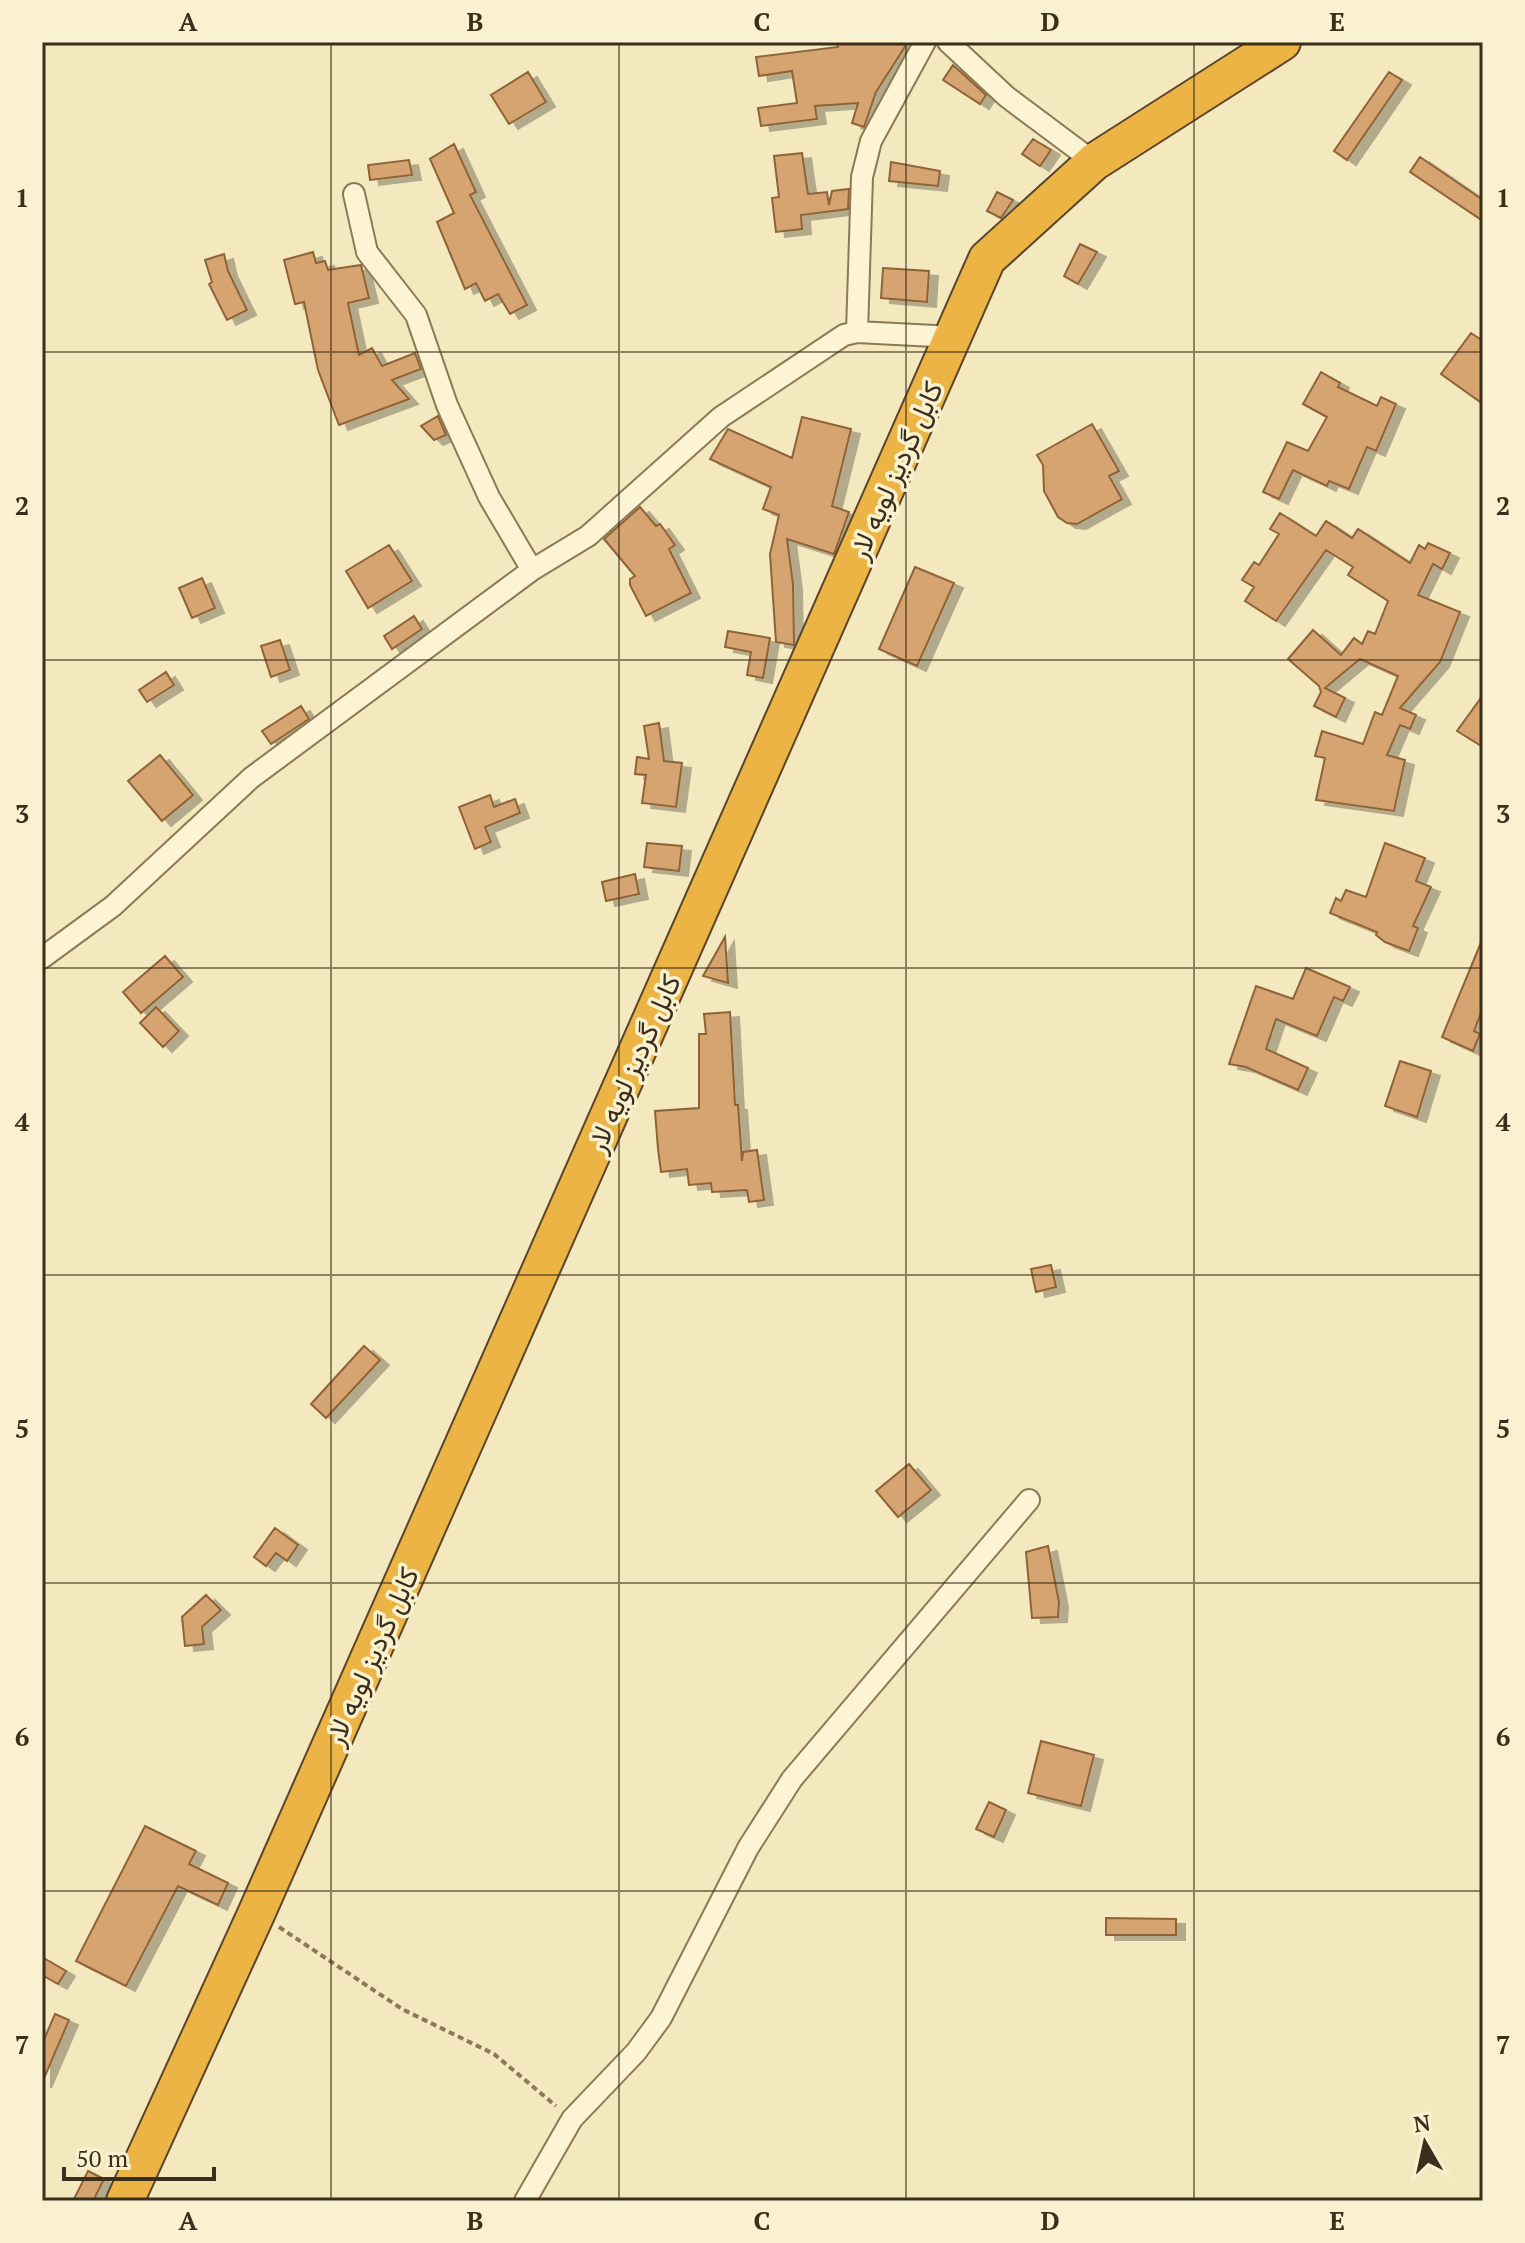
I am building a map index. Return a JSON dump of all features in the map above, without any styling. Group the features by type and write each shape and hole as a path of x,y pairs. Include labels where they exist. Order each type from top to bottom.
{"highway":[{"name":"کابل گردیز لویه لار","path":"125,2201 257,1912 987,259 1094,162 1282,42"}],"street":[{"path":"857,332 862,177 871,141 925,42"},
{"path":"948,42 1007,97 1094,162"},
{"path":"354,194 367,252 416,315 447,405 483,484 532,570"},
{"path":"42,958 113,906 251,778 532,570 588,536 721,417 844,335 857,332 954,337"},
{"path":"525,2201 572,2119 636,2052 661,2018 748,1848 792,1779 1029,1500"}],"path":[{"path":"257,1912 402,2009 494,2054 572,2119"}],"building":[{"path":"837,42 908,42 876,92 864,127 852,123 858,103 815,106 817,119 761,126 758,108 797,103 792,71 759,76 756,57 838,47"},
{"path":"953,65 986,95 980,104 943,80"},
{"path":"528,72 546,102 509,124 491,95"},
{"path":"1389,72 1402,80 1347,160 1334,151"},
{"path":"1033,139 1051,150 1040,166 1022,154"},
{"path":"454,144 476,192 470,195 527,305 510,314 498,294 485,301 476,283 465,289 437,222 454,213 430,159"},
{"path":"802,153 808,194 827,192 829,205 832,191 849,189 848,209 801,215 802,229 776,232 772,198 779,197 774,156"},
{"path":"1420,157 1483,200 1483,221 1410,172"},
{"path":"409,160 412,175 370,180 368,165"},
{"path":"891,162 940,171 938,186 889,181"},
{"path":"997,192 1013,200 1001,218 987,211"},
{"path":"1080,244 1097,252 1078,284 1064,276"},
{"path":"313,252 316,263 325,261 328,270 361,265 369,298 348,303 359,355 372,348 382,366 415,353 421,369 392,380 409,399 339,425 318,370 304,302 295,304 284,260"},
{"path":"224,254 228,271 247,310 227,320 209,284 212,282 205,260"},
{"path":"883,268 929,271 927,302 881,298"},
{"path":"1471,333 1483,341 1483,404 1441,374"},
{"path":"1321,372 1340,383 1338,387 1377,406 1381,397 1396,404 1376,451 1367,447 1349,489 1329,481 1327,486 1293,470 1279,499 1263,492 1287,442 1308,451 1327,417 1303,404"},
{"path":"438,416 446,435 434,440 421,426"},
{"path":"802,417 851,429 832,506 849,512 834,554 787,539 793,584 794,645 776,642 770,554 779,515 763,509 771,487 710,459 728,429 792,458"},
{"path":"1092,424 1119,471 1109,476 1122,499 1077,524 1067,523 1058,517 1044,491 1043,465 1037,455"},
{"path":"640,507 656,526 660,524 675,545 669,549 691,593 646,616 630,585 630,579 635,576 604,539"},
{"path":"1280,513 1316,536 1326,521 1352,538 1358,529 1410,563 1419,545 1425,549 1428,543 1450,553 1442,569 1433,564 1418,595 1460,612 1440,662 1400,708 1416,715 1410,729 1400,725 1387,755 1405,760 1394,811 1316,800 1325,758 1315,756 1322,731 1363,744 1375,712 1382,715 1398,676 1360,659 1325,688 1345,698 1336,717 1314,706 1321,692 1319,686 1288,659 1313,630 1341,655 1354,638 1362,644 1368,631 1375,634 1388,601 1348,575 1353,567 1326,550 1276,621 1245,601 1254,587 1242,580 1254,562 1259,565 1279,534 1270,529"},
{"path":"389,545 412,581 368,608 346,571"},
{"path":"915,567 954,583 917,666 879,649"},
{"path":"202,578 215,608 192,618 179,588"},
{"path":"414,616 422,629 392,649 384,636"},
{"path":"728,631 770,638 763,678 747,675 751,652 725,647"},
{"path":"280,640 290,670 271,677 261,646"},
{"path":"166,672 174,685 147,702 139,690"},
{"path":"1483,695 1483,747 1457,731"},
{"path":"301,706 309,719 271,744 262,731"},
{"path":"659,723 664,761 682,763 676,807 642,803 646,775 635,774 637,757 649,759 644,726"},
{"path":"160,755 193,795 162,821 128,781"},
{"path":"490,795 494,807 515,799 520,813 485,827 491,842 475,849 459,807"},
{"path":"647,843 682,846 679,871 644,867"},
{"path":"1385,843 1425,858 1416,881 1431,887 1413,926 1418,928 1409,951 1385,942 1376,935 1377,932 1330,913 1336,898 1341,901 1346,890 1366,897"},
{"path":"635,874 639,894 606,901 602,882"},
{"path":"725,937 728,983 703,976"},
{"path":"1482,940 1483,1008 1474,1031 1480,1034 1473,1051 1442,1037"},
{"path":"165,956 183,977 141,1013 123,992"},
{"path":"1306,968 1350,987 1343,1001 1334,997 1317,1036 1276,1019 1266,1049 1308,1068 1298,1090 1246,1067 1229,1064 1256,986 1293,999"},
{"path":"156,1007 179,1031 163,1047 140,1023"},
{"path":"730,1012 735,1105 738,1105 742,1161 743,1152 757,1150 764,1200 749,1202 747,1190 712,1192 711,1183 689,1185 687,1169 661,1172 655,1111 699,1108 699,1034 706,1034 704,1014"},
{"path":"1400,1061 1431,1071 1417,1117 1385,1106"},
{"path":"1051,1265 1056,1287 1036,1292 1031,1269"},
{"path":"364,1346 380,1360 326,1418 311,1404"},
{"path":"909,1464 931,1490 898,1517 876,1491"},
{"path":"275,1528 298,1545 287,1561 276,1553 266,1566 254,1557"},
{"path":"1048,1546 1059,1602 1058,1617 1032,1618 1026,1552"},
{"path":"206,1595 221,1610 202,1627 204,1644 185,1646 182,1617"},
{"path":"1041,1741 1094,1755 1081,1806 1028,1793"},
{"path":"989,1802 1006,1810 994,1837 976,1829"},
{"path":"145,1826 196,1851 189,1864 228,1883 218,1905 178,1886 126,1986 76,1961"},
{"path":"1106,1918 1176,1919 1176,1935 1106,1935"},
{"path":"42,1957 66,1971 58,1984 42,1975"},
{"path":"55,2014 69,2020 42,2083 42,2044"},
{"path":"88,2171 104,2179 93,2201 73,2201"}]}
